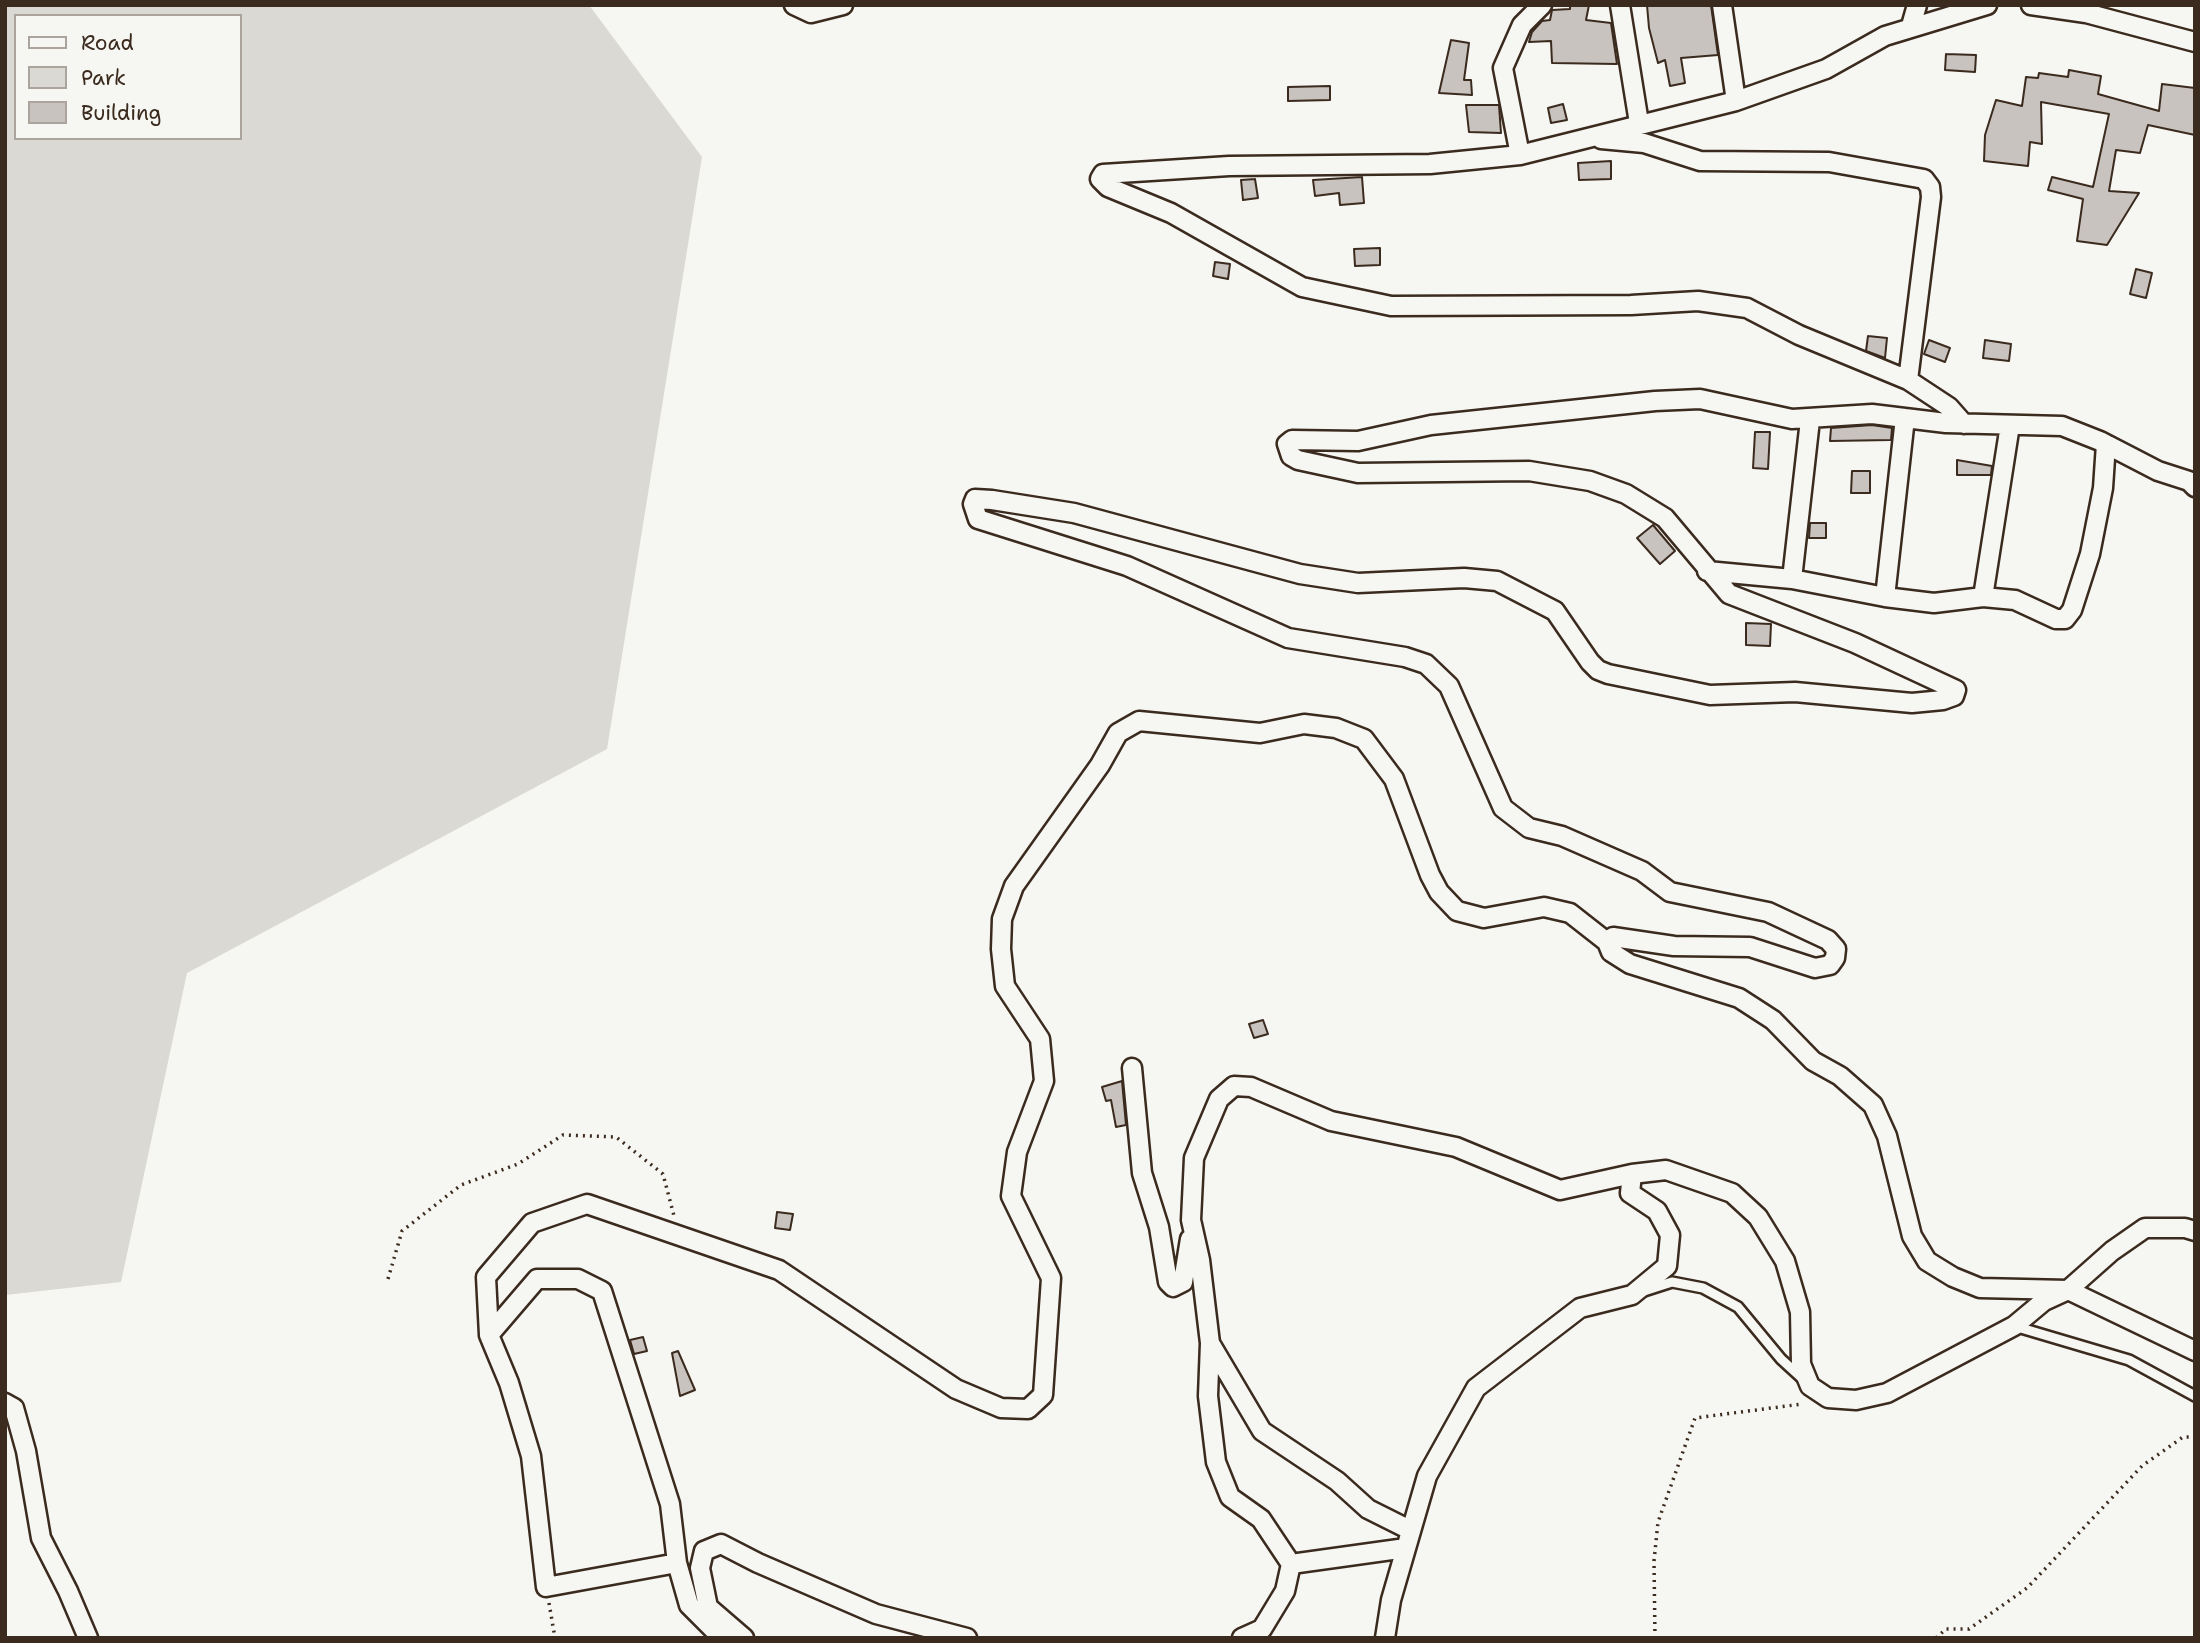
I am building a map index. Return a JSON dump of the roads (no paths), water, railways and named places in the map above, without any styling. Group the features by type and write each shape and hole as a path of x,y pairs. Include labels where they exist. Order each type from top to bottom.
{"street":[{"path":"794,5 811,13 844,5"},
{"path":"1520,155 1503,68 1522,25 1542,5"},
{"path":"1620,5 1639,124"},
{"path":"1722,5 1736,101"},
{"path":"1911,26 1917,5"},
{"path":"1964,424 1949,407 1908,380 1799,335 1746,308 1698,302 1631,305 1391,306 1302,287 1171,213 1108,187 1100,179 1103,174 1228,166 1430,164 1520,155 1736,101 1826,69 1885,36 1911,26 1987,5"},
{"path":"2031,5 2087,9 2195,42"},
{"path":"1590,138 1644,143 1700,160 1829,162 1924,179 1930,187 1931,197 1908,380"},
{"path":"1607,942 1613,937 1674,946 1750,947 1815,968 1830,965 1835,958 1836,949 1828,940 1768,912 1670,892 1642,871 1562,835 1529,828 1503,808 1449,686 1426,664 1405,657 1309,643 1271,632 1127,566 978,519 972,504 975,499 1074,513 1300,574 1358,583 1464,578 1497,581 1555,611 1598,670 1710,695 1795,692 1912,704 1943,699 1957,693 1855,643 1729,594 1665,518 1626,494 1590,481 1529,471 1358,472 1298,460 1291,456 1287,444 1292,440 1358,441 1431,425 1655,401 1700,399 1810,420 1851,414 1964,424 2062,426 2106,444 2158,471 2189,481 2195,487"},
{"path":"1885,597 1905,418"},
{"path":"1792,579 1810,420"},
{"path":"1983,597 2010,425"},
{"path":"1707,571 1792,579 1885,597 1934,603 1983,597 2015,600 2056,619 2065,619 2072,610 2090,554 2103,488 2106,444"},
{"path":"677,1563 546,1587 531,1456 509,1383 489,1335 486,1278 532,1223 587,1203 779,1270 956,1389 1001,1408 1028,1409 1044,1395 1051,1278 1011,1196 1017,1152 1044,1082 1040,1039 1005,986 1001,949 1002,919 1014,886 1100,765 1118,733 1139,721 1260,733 1304,723 1336,728 1364,739 1394,779 1430,875 1439,892 1457,911 1484,918 1544,907 1570,913 1607,942 1611,952 1630,964 1739,998 1773,1020 1814,1061 1840,1076 1865,1097 1873,1105 1887,1136 1912,1236 1927,1261 1953,1277 1980,1288 2068,1290 2195,1351"},
{"path":"1132,1068 1142,1173 1159,1227 1168,1282 1173,1287 1183,1282 1191,1220 1194,1158 1219,1099 1234,1086 1251,1087 1331,1121 1456,1147 1560,1190 1632,1174 1666,1170 1731,1193 1758,1217 1785,1261 1800,1312 1801,1364 1811,1394 1828,1398 1856,1400 1887,1393 2014,1326 2044,1301 2068,1290 2112,1251 2145,1228 2185,1228 2195,1231"},
{"path":"1385,1638 1391,1600 1427,1476 1476,1388 1580,1308 1632,1295 1667,1266 1670,1234 1657,1211 1630,1193 1632,1174"},
{"path":"1191,1220 1200,1259 1210,1343 1208,1396 1216,1462 1230,1497 1261,1519 1292,1563 1285,1591 1262,1629 1242,1638"},
{"path":"489,1335 537,1279 578,1279 602,1291 670,1504 677,1563 689,1605 722,1638"},
{"path":"1210,1343 1262,1431 1337,1480 1368,1509 1410,1530"},
{"path":"5,1403 14,1408 26,1451 41,1538 88,1638"},
{"path":"744,1638 708,1607 700,1568 704,1551 721,1544 876,1614 967,1638"},
{"path":"1292,1563 1406,1548"}],"lane":[{"path":"1632,1295 1672,1282 1703,1288 1738,1307 1811,1394"},
{"path":"2014,1326 2129,1360 2195,1396"}]}
